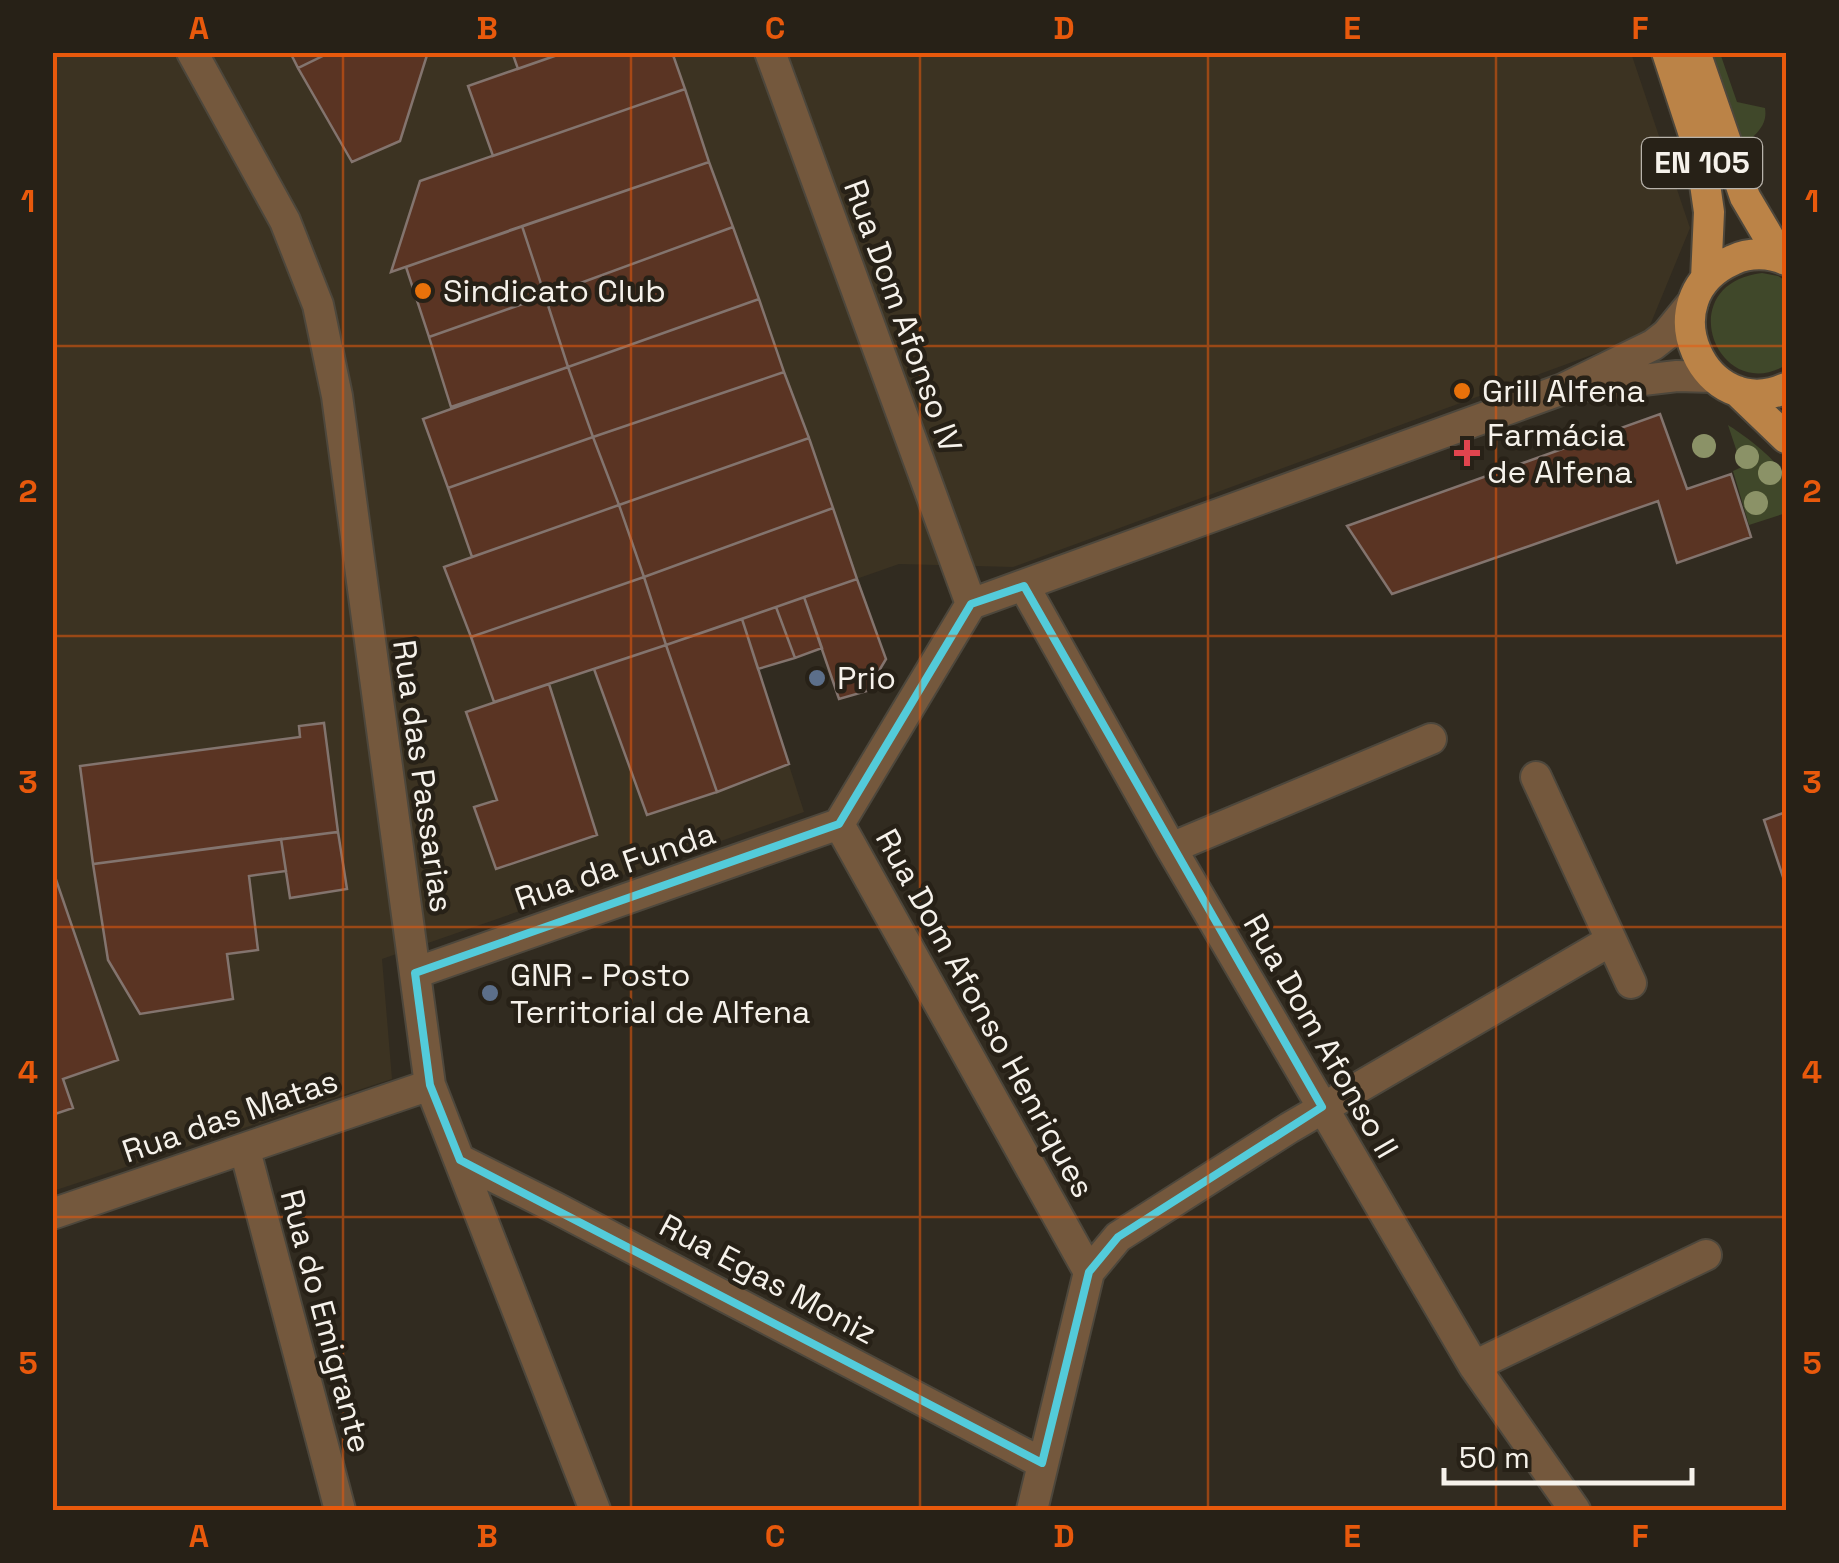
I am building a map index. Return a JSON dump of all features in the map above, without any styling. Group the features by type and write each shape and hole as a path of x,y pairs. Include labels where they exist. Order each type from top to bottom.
{"main road":[{"name":"EN 105","path":"1667,52 1701,156 1709,212 1699,290 1689,322 1692,342 1700,362 1786,438"},
{"name":"EN 105","path":"1695,52 1745,196 1784,259"},
{"name":"EN 105","path":"1699,290 1722,265 1740,256 1761,254 1784,259"},
{"path":"1725,384 1759,394 1786,388"}],"street":[{"name":"Rua das Passarias","path":"192,52 285,221 318,305 337,396 430,1085 595,1510"},
{"name":"Rua Dom Afonso IV","path":"770,52 971,604"},
{"path":"971,604 1563,390 1667,334 1699,290"},
{"path":"1563,390 1677,376 1725,384"},
{"name":"Rua Dom Afonso II","path":"1024,586 1474,1366 1575,1510"},
{"name":"Rua Dom Afonso Henriques","path":"971,604 839,824 1090,1272"},
{"path":"1172,848 1431,739"},
{"path":"1536,777 1632,983"},
{"name":"Rua da Funda","path":"415,974 839,824"},
{"path":"1032,1510 1090,1272 1118,1237 1322,1107 1610,941"},
{"name":"Rua das Matas","path":"52,1214 430,1085"},
{"name":"Rua do Emigrante","path":"245,1150 340,1510"},
{"name":"Rua Egas Moniz","path":"460,1160 1042,1462"},
{"path":"1474,1366 1706,1255"}],"highlighted area":[{"path":"1024,586 1322,1107 1118,1237 1089,1272 1042,1463 460,1160 430,1085 415,973 839,824 971,604"}],"shaded area":[{"path":"52,53 1631,53 1690,228 1646,335 1013,567 899,564 742,619 804,812 382,959 392,1079 53,1191"}],"green space":[{"path":"1707,53 1720,53 1737,102 1765,108 1763,125 1743,146"},
{"path":"1762,273 1786,281 1786,365 1761,373 1740,369 1724,357 1714,338 1711,318 1717,298 1734,282"},
{"path":"1728,425 1777,465 1786,480 1786,513 1749,525 1733,471 1742,467"}],"building":[{"path":"290,52 331,52 298,68"},
{"path":"331,52 428,52 400,141 352,162 298,68"},
{"path":"512,52 566,52 518,69"},
{"path":"566,52 672,52 685,89 493,156 468,86"},
{"path":"685,89 709,162 391,272 420,181"},
{"path":"709,162 733,227 545,296 522,226"},
{"path":"522,226 545,296 429,337 406,267"},
{"path":"733,227 759,299 568,367 545,296"},
{"path":"545,296 568,367 451,407 429,337"},
{"path":"759,299 784,372 593,437 568,367"},
{"path":"568,367 593,437 448,488 423,419"},
{"path":"784,372 809,438 619,505 593,437"},
{"path":"1660,414 1687,489 1731,474 1751,537 1677,563 1658,501 1392,594 1347,526"},
{"path":"593,437 619,505 472,557 448,488"},
{"path":"809,438 833,508 644,577 619,505"},
{"path":"619,505 644,577 471,637 444,567"},
{"path":"833,508 857,579 666,645 644,577"},
{"path":"644,577 666,645 494,702 471,637"},
{"path":"857,579 886,659 867,691 839,699 804,597"},
{"path":"804,597 822,648 795,658 776,607"},
{"path":"776,607 795,658 758,669 742,619"},
{"path":"742,619 789,764 717,792 666,645"},
{"path":"666,645 717,792 647,815 594,669"},
{"path":"549,684 597,835 496,869 474,807 497,800 466,712"},
{"path":"324,723 338,832 93,864 80,766 300,737 299,726"},
{"path":"1786,812 1786,886 1764,820"},
{"path":"338,832 347,889 290,898 281,839"},
{"path":"281,839 286,871 249,876 258,950 227,954 233,999 140,1014 108,960 93,864"},
{"path":"52,868 118,1060 63,1079 73,1108 52,1115"}],"place":[{"name":"Sindicato Club","path":"423,291"},
{"name":"Grill Alfena","path":"1462,391"},
{"name":"Farmácia de Alfena","path":"1467,453"},
{"name":"Prio","path":"817,678"},
{"name":"GNR - Posto Territorial de Alfena","path":"490,993"}]}
